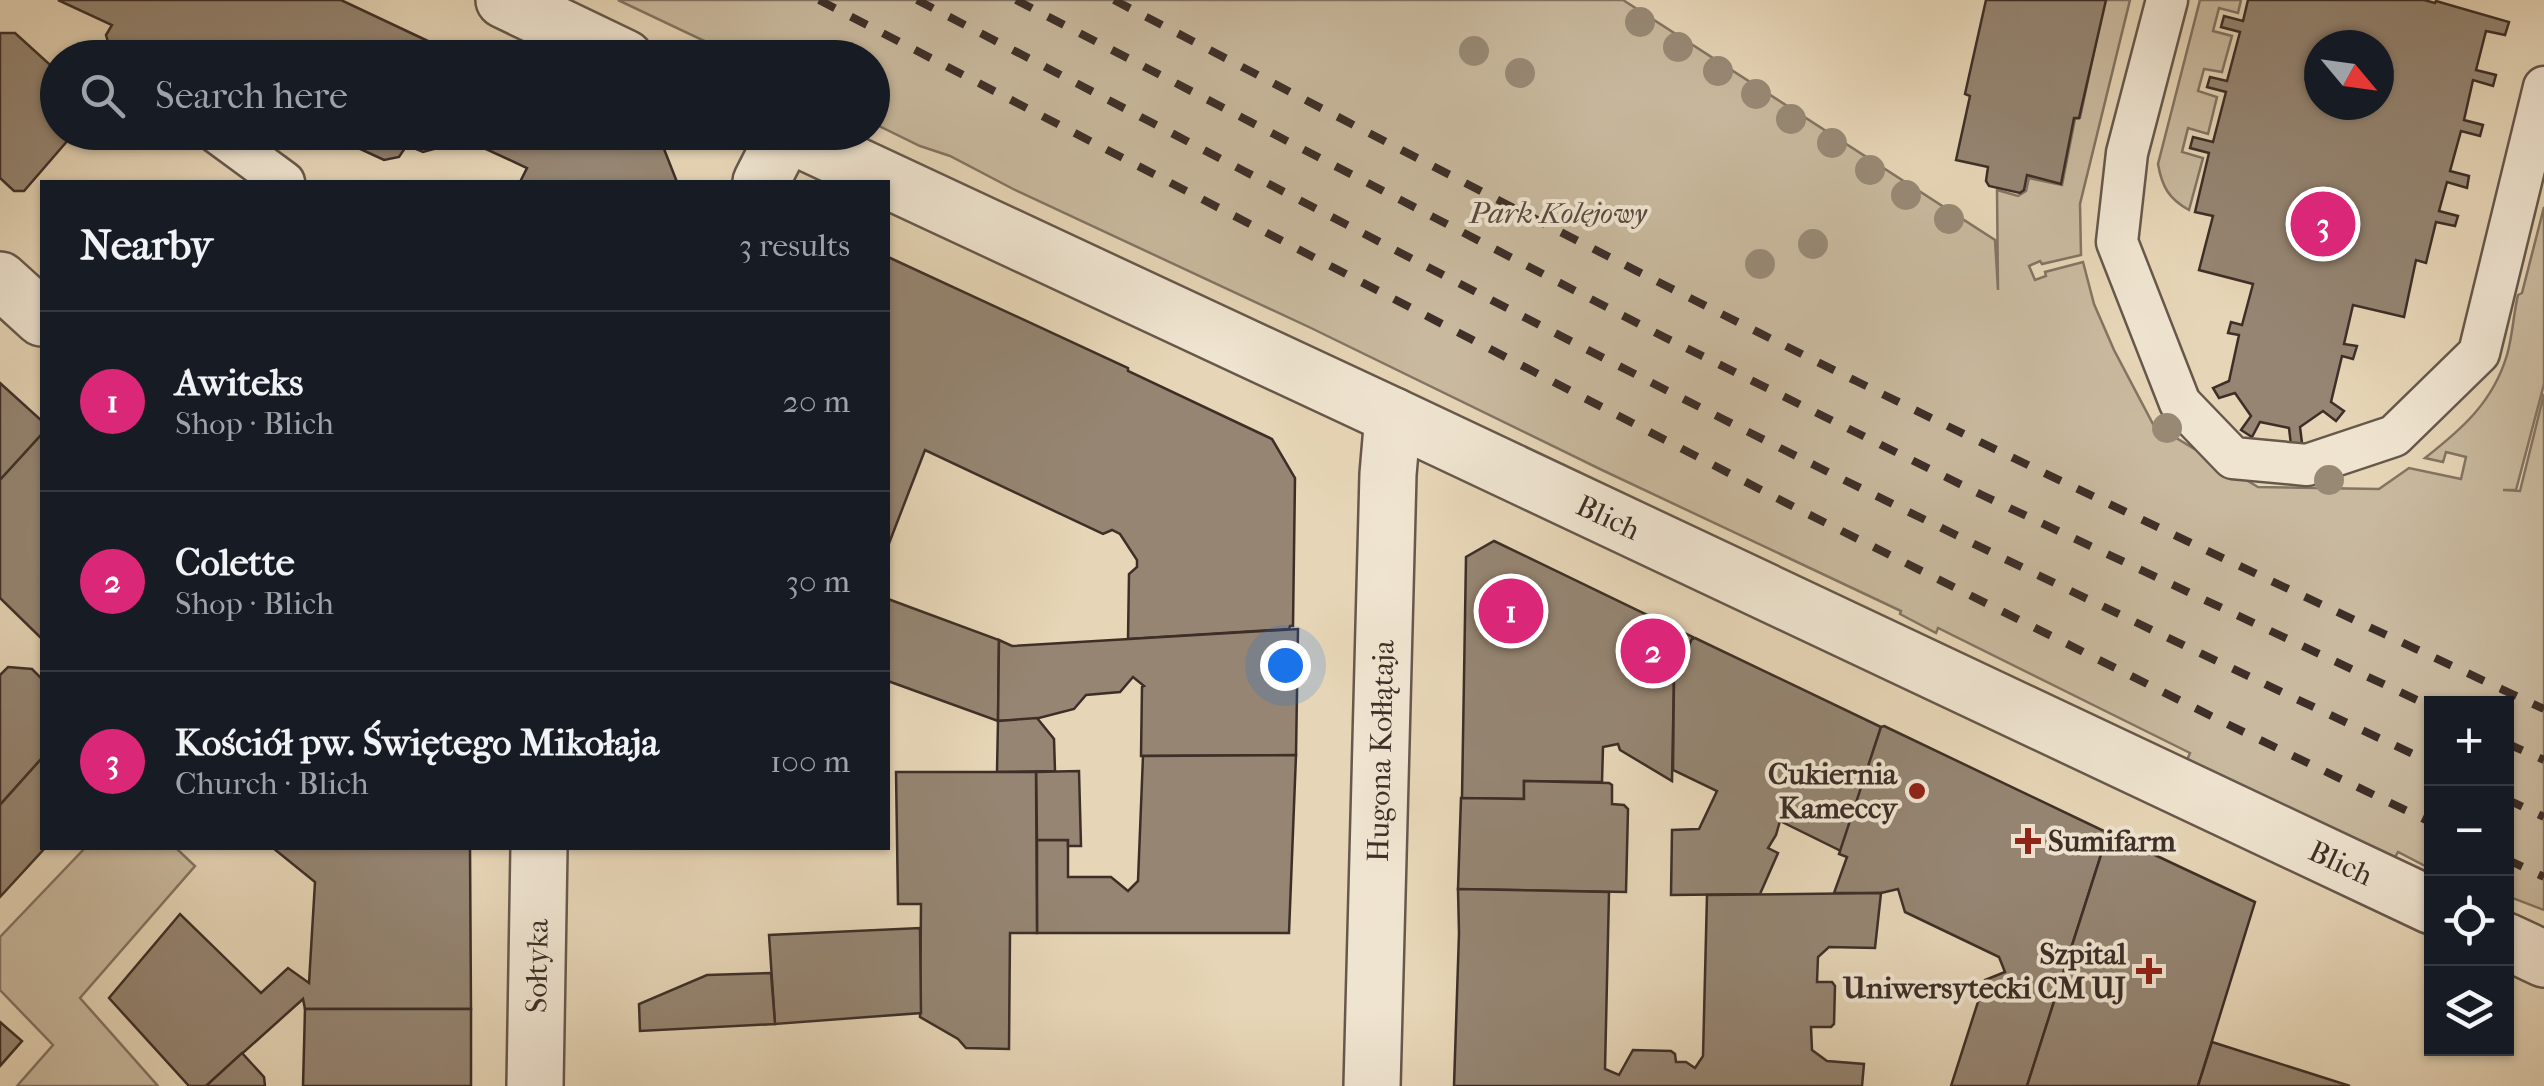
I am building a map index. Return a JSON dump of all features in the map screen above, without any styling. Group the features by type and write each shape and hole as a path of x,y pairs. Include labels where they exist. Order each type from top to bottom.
{"street":[{"path":"504,0 587,40"},
{"path":"761,180 776,150"},
{"name":"Blich","path":"822,150 886,180"},
{"name":"Blich","path":"890,182 2424,902"},
{"path":"0,280 40,316"},
{"name":"Hugona Kołłątaja","path":"1372,1086 1393,416"},
{"name":"Sołtyka","path":"536,1086 539,850"},
{"path":"2514,946 2544,959"}],"lane":[{"path":"2167,0 2127,154 2117,242 2180,403 2234,458 2307,465 2394,436 2479,352 2544,87"},
{"path":"240,150 281,180"}],"green space":[{"name":"Park Kolejowy","path":"618,0 1623,0 1995,240 1998,290 1997,190 2018,196 2026,191 2029,178 2062,185 2105,0 2130,0 2080,204 2081,255 2029,266 2035,280 2046,276 2045,272 2083,262 2094,304 2153,424 2258,487 2379,489 2409,468 2461,479 2466,457 2446,452 2443,462 2425,458 2475,413 2501,372 2544,207 2544,384 2516,490 2503,490 2520,491 2544,394 2544,910 2514,899 2514,696 2424,696 2424,865 2398,852 2393,861 2187,760 2190,753 1938,628 1936,633 1900,614 1901,611 1311,328 950,156 890,131 890,40 702,40"},
{"path":"2200,0 2241,0 2238,13 2219,8 2213,31 2232,36 2222,72 2204,69 2198,91 2217,97 2208,134 2188,128 2182,152 2203,158 2189,210 2167,192 2158,164"},
{"path":"83,850 178,850 195,866 80,998 158,1086 17,1086 53,1045 0,990 0,937"}],"building":[{"path":"58,0 341,0 426,40 107,40 112,25"},
{"path":"1986,0 2106,0 2079,118 2074,118 2061,184 2027,175 2020,193 1989,186 1988,167 1956,160 1970,96 1965,94"},
{"path":"2248,0 2424,0 2509,22 2505,35 2486,31 2476,70 2496,75 2493,86 2473,80 2464,120 2483,125 2480,136 2461,131 2450,171 2469,176 2467,188 2447,182 2439,211 2458,216 2455,226 2436,222 2426,263 2416,260 2404,317 2353,305 2344,344 2357,346 2353,359 2342,356 2331,402 2344,411 2336,421 2323,411 2300,427 2302,443 2291,445 2289,428 2260,422 2252,437 2241,430 2251,416 2235,393 2219,398 2213,388 2229,381 2239,335 2228,333 2231,322 2242,325 2253,284 2199,270 2213,216 2195,212 2209,153 2190,148 2193,137 2213,142 2226,92 2207,87 2210,77 2227,81 2240,32 2221,27 2224,16 2243,21"},
{"path":"0,33 15,33 40,56 40,150 59,150 24,191 14,191 0,178"},
{"path":"362,150 404,150 399,157 384,160"},
{"path":"488,150 664,150 676,180 521,180 527,168"},
{"path":"890,258 1272,439 1295,478 1293,626 1128,639 1129,574 1137,567 1137,560 1120,534 1112,530 1103,534 925,450 890,541"},
{"path":"0,383 40,419 40,436 0,480"},
{"path":"40,436 40,637 0,598 0,480"},
{"path":"1494,541 1693,637 1674,678 1672,781 1620,750 1618,744 1603,747 1602,782 1524,781 1524,799 1462,798 1466,557"},
{"path":"890,600 999,640 998,721 890,682"},
{"path":"1298,629 1296,755 1141,756 1144,686 1133,677 1120,692 1086,695 1074,709 1035,719 998,721 999,640 1012,646"},
{"path":"1695,638 1881,727 1841,851 1780,821 1768,848 1778,853 1760,894 1671,895 1672,830 1699,829 1717,791 1673,770 1674,678"},
{"path":"8,667 32,669 40,677 40,760 0,805 0,675"},
{"path":"1037,718 1054,739 1055,771 997,772 998,721"},
{"path":"1884,726 2108,833 2027,1086 1951,1086 1985,980 2005,972 1999,957 1905,912 1898,889 1834,893 1847,857 1839,854"},
{"path":"1296,755 1289,933 1037,933 1037,840 1068,840 1068,877 1111,877 1128,891 1138,881 1143,756"},
{"path":"40,760 40,850 43,850 0,897 0,805"},
{"path":"1079,771 1081,846 1068,846 1068,840 1037,840 1036,772"},
{"path":"896,772 1036,772 1037,933 1010,933 1009,1049 966,1048 920,1017 921,904 898,904"},
{"path":"1524,781 1612,785 1612,804 1628,809 1626,892 1458,889 1461,798 1524,799"},
{"name":"Szpital Uniwersytecki CM UJ","path":"2108,833 2255,902 2198,1086 2027,1086"},
{"path":"275,850 470,850 471,1009 305,1009 303,999 206,1086 189,1086 109,998 180,914 261,993 288,968 309,983 315,882"},
{"path":"1458,889 1609,892 1605,1069 1619,1075 1633,1050 1671,1051 1676,1062 1686,1062 1695,1068 1703,1056 1707,895 1881,893 1875,948 1829,947 1818,957 1817,982 1832,982 1835,986 1834,1024 1811,1027 1812,1050 1827,1061 1864,1064 1862,1086 1454,1086"},
{"path":"920,928 921,1013 775,1024 769,935"},
{"path":"771,973 775,1024 640,1031 639,1004 707,975"},
{"path":"305,1009 471,1009 471,1086 303,1086"},
{"path":"0,1022 22,1041 0,1066"},
{"path":"2212,1042 2350,1086 2198,1086"},
{"path":"242,1053 264,1077 265,1086 206,1086"}],"railway":[{"path":"819,0 1794,507 2424,819"},
{"path":"917,0 1818,467 2424,759"},
{"path":"1016,0 1664,337 1982,495 2424,703"},
{"path":"1114,0 1856,381 2544,709"},
{"path":"2514,747 2544,760"},
{"path":"2514,803 2544,817"},
{"path":"2514,863 2544,877"}],"place":[{"name":"Kościół pw. Świętego Mikołaja","path":"2323,224"},
{"name":"Awiteks","path":"1511,611"},
{"name":"Colette","path":"1653,651"},
{"name":"Cukiernia Kameccy","path":"1917,791"},
{"name":"Sumifarm","path":"2028,841"},
{"name":"Szpital Uniwersytecki CM UJ","path":"2149,971"}]}
